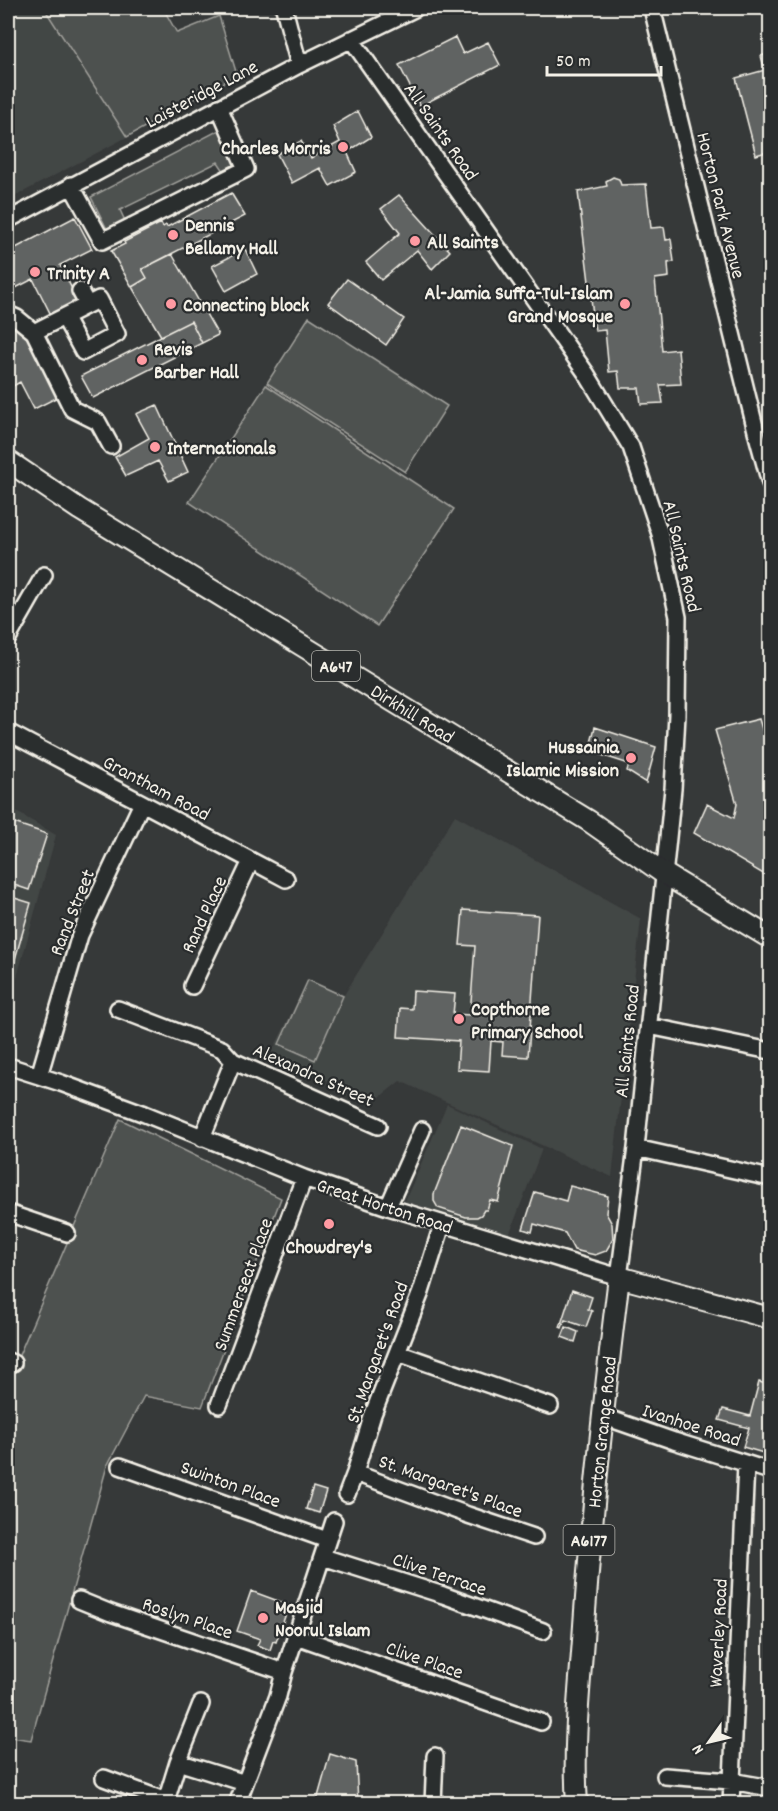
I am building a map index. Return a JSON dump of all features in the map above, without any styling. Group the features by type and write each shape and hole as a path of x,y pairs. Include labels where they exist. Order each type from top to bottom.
{"main road":[{"name":"Dirkhill Road","path":"8,461 79,509 589,820 663,873"},
{"name":"A647","path":"663,873 771,938"},
{"name":"Great Horton Road","path":"620,1277 771,1318"},
{"name":"Horton Grange Road","path":"577,1803 575,1776 578,1707 589,1548 602,1416 620,1277"}],"street":[{"path":"284,8 298,65"},
{"name":"Laisteridge Lane","path":"8,220 298,65 416,8"},
{"name":"Horton Park Avenue","path":"652,8 764,437 771,483"},
{"name":"All Saints Road","path":"351,39 586,373 631,447 660,534 678,617 677,715 673,789 649,1026 620,1277"},
{"path":"71,185 102,241 246,169 219,107"},
{"path":"34,332 64,316 83,298 99,298 117,334 83,352 64,316"},
{"path":"8,315 17,318 34,332 72,409 98,422 111,446"},
{"path":"8,638 44,575"},
{"name":"Grantham Road","path":"8,732 286,879"},
{"name":"Rand Street","path":"39,1076 80,935 142,803"},
{"name":"Rand Place","path":"192,986 251,861"},
{"name":"Alexandra Street","path":"118,1008 222,1049 233,1061 378,1126"},
{"path":"649,1026 771,1051"},
{"name":"Alexandra Street","path":"202,1137 233,1061"},
{"name":"Great Horton Road","path":"8,1066 145,1114 304,1178 388,1208 620,1277"},
{"path":"388,1208 422,1130"},
{"path":"636,1148 771,1178"},
{"name":"Summerseat Place","path":"219,1405 304,1178"},
{"path":"8,1213 67,1233"},
{"name":"St. Margaret's Road","path":"347,1494 373,1414 421,1292 442,1225"},
{"path":"398,1353 549,1406"},
{"name":"Ivanhoe Road","path":"602,1416 771,1471"},
{"name":"Waverley Road","path":"731,1803 746,1464"},
{"name":"Swinton Place","path":"120,1466 327,1540"},
{"name":"St. Margaret's Place","path":"355,1473 534,1537"},
{"path":"237,1803 278,1696 334,1521"},
{"name":"Clive Terrace","path":"323,1557 443,1595 543,1631"},
{"name":"Roslyn Place","path":"79,1600 284,1672"},
{"name":"Clive Place","path":"296,1636 541,1722"},
{"path":"104,1778 166,1801 178,1762 201,1704"},
{"path":"433,1803 435,1756"},
{"path":"178,1762 244,1783"},
{"path":"665,1776 731,1781 771,1788"}],"shaded area":[{"path":"8,8 44,8 127,137 8,200"},
{"path":"44,8 163,8 177,33 219,16 237,75 127,137"},
{"path":"223,128 241,166 226,174 218,162 120,210 126,223 108,231 91,197"},
{"path":"309,317 447,406 405,472 267,383"},
{"path":"266,385 454,509 377,626 189,502"},
{"path":"8,807 56,835 8,1010"},
{"name":"Copthorne Primary School","path":"455,815 641,919 612,1177 400,1081 375,1101 270,1056 308,980 344,995"},
{"path":"308,980 343,996 315,1060 279,1044"},
{"path":"447,1104 542,1149 509,1235 405,1201"},
{"path":"120,1119 281,1198 202,1407 144,1396 107,1466 31,1740 11,1737 8,1743 8,1381"}],"building":[{"path":"455,37 463,54 488,42 500,65 420,106 399,65"},
{"path":"770,53 770,151 756,155 736,78 765,70 761,56"},
{"name":"Charles Morris","path":"358,111 371,137 347,152 356,172 330,186 320,168 292,183 277,154 301,141 311,158 340,142 333,126"},
{"name":"Al-Jamia Suffa-Tul-Islam Grand Mosque","path":"613,177 619,179 621,185 646,184 651,228 664,227 666,240 671,239 674,262 668,263 669,277 655,279 662,351 678,349 681,384 660,385 663,403 641,404 639,388 620,388 618,371 609,372 605,330 595,331 578,192 607,186 606,181"},
{"name":"Dennis Bellamy Hall","path":"231,193 245,216 142,269 147,278 132,287 111,251 161,223 163,227 166,225 167,227"},
{"name":"All Saints","path":"399,195 450,251 432,269 417,250 381,280 366,262 400,233 381,209"},
{"name":"Trinity A","path":"75,217 92,249 60,265 79,303 52,317 33,279 8,292 8,252"},
{"path":"245,249 257,274 226,291 212,266"},
{"name":"Connecting block","path":"172,254 218,335 202,343 191,321 161,336 132,287 147,278 142,269"},
{"path":"347,279 404,319 386,345 328,303"},
{"path":"21,316 62,395 34,409 20,382 8,389 8,323"},
{"name":"Revis Barber Hall","path":"191,321 202,343 93,398 81,376"},
{"name":"Internationals","path":"157,405 188,472 169,481 158,461 126,476 115,457 149,438 136,414"},
{"path":"759,719 770,755 770,878 694,833 707,804 734,818 737,804 715,730"},
{"name":"Hussainia Islamic Mission","path":"595,727 656,747 646,783 627,771 629,764 589,751"},
{"path":"14,823 47,834 29,890 8,883 8,842"},
{"path":"8,896 31,903 8,984"},
{"path":"463,910 538,915 528,1057 502,1055 503,1042 491,1041 489,1071 457,1069 459,1041 398,1037 400,1008 412,1009 413,991 455,994 453,1014 470,1015 475,946 460,945"},
{"path":"461,1125 513,1146 498,1202 490,1200 487,1210 477,1217 466,1217 438,1208 434,1201 434,1194"},
{"path":"570,1186 608,1196 606,1213 612,1224 613,1239 606,1251 595,1255 574,1250 565,1233 534,1224 532,1232 523,1229 535,1192 566,1201"},
{"path":"572,1290 592,1297 588,1309 592,1311 586,1327 565,1320 562,1328 560,1327"},
{"path":"566,1327 578,1332 575,1342 562,1337"},
{"path":"759,1382 770,1385 770,1455 743,1447 749,1428 719,1420 723,1409 750,1416"},
{"path":"313,1487 326,1491 319,1513 306,1509"},
{"name":"Masjid Noorul Islam","path":"251,1591 289,1605 276,1642 273,1641 270,1650 257,1645 260,1639 237,1631"},
{"path":"330,1754 356,1762 358,1804 316,1804"}],"place":[{"name":"Charles Morris","path":"343,147"},
{"name":"Dennis Bellamy Hall","path":"173,235"},
{"name":"All Saints","path":"415,241"},
{"name":"Trinity A","path":"35,272"},
{"name":"Connecting block","path":"171,304"},
{"name":"Al-Jamia Suffa-Tul-Islam Grand Mosque","path":"625,304"},
{"name":"Revis Barber Hall","path":"142,360"},
{"name":"Internationals","path":"155,447"},
{"name":"Hussainia Islamic Mission","path":"631,758"},
{"name":"Copthorne Primary School","path":"459,1019"},
{"name":"Chowdrey's","path":"329,1224"},
{"name":"Masjid Noorul Islam","path":"263,1618"}]}
